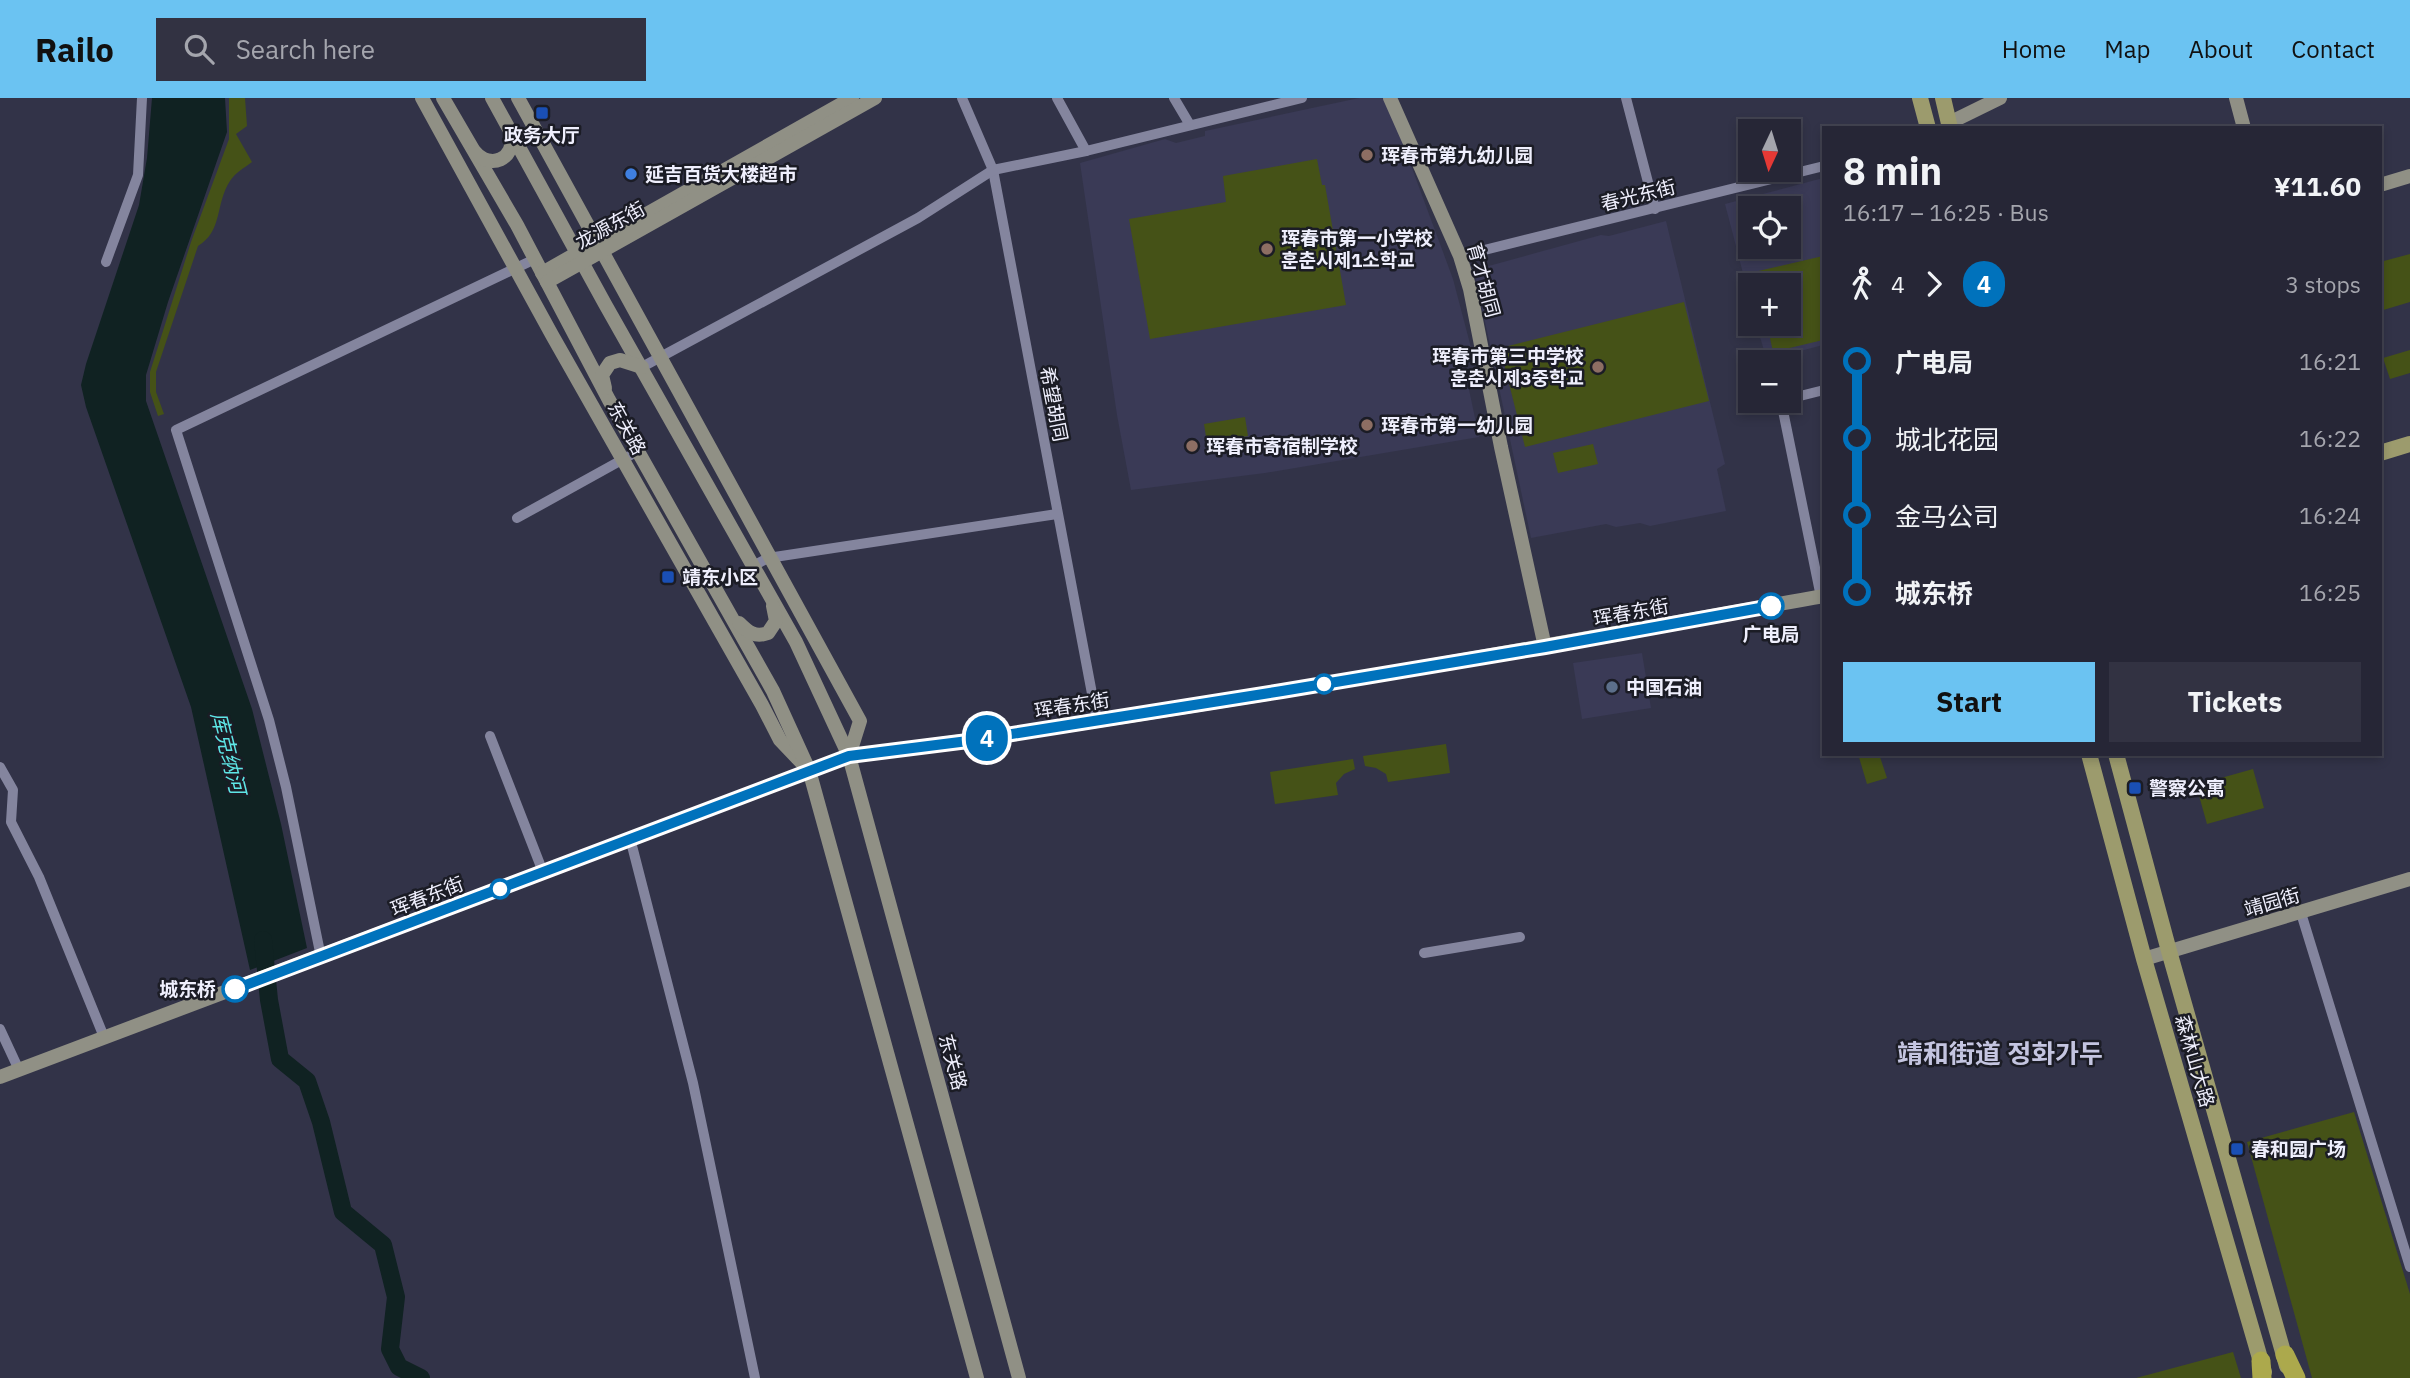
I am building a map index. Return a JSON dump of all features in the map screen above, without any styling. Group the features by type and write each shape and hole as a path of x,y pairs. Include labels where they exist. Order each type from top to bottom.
{"highway":[{"path":"2284,1355 2296,1378"}],"main road":[{"name":"东关路","path":"422,98 780,740 809,771"},
{"name":"东关路","path":"443,98 517,225 638,451 773,691 809,771 977,1378"},
{"name":"东关路","path":"492,98 770,596 809,668 849,756 1019,1378"},
{"path":"517,98 860,721 849,756"},
{"name":"龙源东街","path":"541,271 580,257 852,98"},
{"name":"龙源东街","path":"599,246 875,98"},
{"name":"育才胡同","path":"1390,98 1460,256 1470,289 1545,647"},
{"path":"1920,98 1927,126"},
{"path":"1943,98 1949,125 2000,98"},
{"path":"2236,98 2244,126"},
{"path":"467,142 485,161 498,161 511,149 512,137 508,127"},
{"path":"2382,185 2410,176"},
{"path":"610,400 603,380 606,366 620,360 642,367"},
{"path":"2382,452 2410,444"},
{"path":"2382,463 2410,455"},
{"path":"729,612 751,634 762,635 772,630 776,621 770,596"},
{"name":"珲春东街","path":"0,1077 849,756 968,741 1545,647 1822,597"},
{"name":"森林山大路","path":"2090,756 2144,959 2263,1372"},
{"name":"森林山大路","path":"2117,756 2169,951 2291,1378"},
{"name":"靖园街","path":"2144,959 2301,914 2410,879"}],"street":[{"path":"107,262 138,175 142,98"},
{"name":"希望胡同","path":"962,98 993,170 1097,720"},
{"path":"1057,98 1086,150"},
{"path":"1174,98 1190,125"},
{"path":"642,367 918,218 993,170 1302,98"},
{"path":"1626,98 1655,209"},
{"name":"春光东街","path":"1460,256 1822,167"},
{"path":"317,958 286,788 269,720 176,430 517,268 541,271"},
{"path":"1801,396 1822,390"},
{"path":"1784,413 1822,597"},
{"path":"517,518 638,451"},
{"path":"753,566 771,558 1057,514"},
{"path":"490,736 543,872"},
{"path":"0,767 13,790 11,822 39,877 104,1037"},
{"path":"630,838 692,1083 755,1378"},
{"path":"2301,914 2410,1267"},
{"path":"1424,953 1520,937"},
{"path":"0,1029 19,1070"}],"shaded area":[{"name":"珲春市第一小学校 훈춘시제1소학교","path":"1359,98 1386,98 1453,279 1474,359 1463,361 1479,437 1265,473 1131,490 1117,415 1080,163 1165,139 1176,143 1205,136 1205,131"},
{"path":"1822,178 1822,345 1801,351 1764,350 1760,336 1801,336 1801,273 1743,273 1739,259 1801,259 1801,196 1755,196"},
{"path":"1738,201 1738,254 1725,204"},
{"name":"珲春市第三中学校 훈춘시제3중학교","path":"1666,221 1725,464 1717,469 1726,511 1650,526 1640,523 1616,527 1606,524 1531,538 1474,270 1601,235 1609,236"},
{"path":"1642,653 1651,708 1582,719 1573,663"}],"green space":[{"path":"229,98 245,98 247,126 236,134 252,162 230,181 215,225 206,240 198,246 156,372 156,392 164,414 158,416 150,392 150,372 191,242 229,139"},
{"path":"1317,159 1322,185 1325,185 1346,305 1150,339 1129,219 1226,202 1223,176"},
{"path":"2410,254 2410,302 2382,310 2382,261"},
{"path":"1822,256 1822,340 1773,350 1770,336 1801,336 1801,273 1754,273"},
{"path":"1684,302 1709,401 1525,447 1500,348"},
{"path":"2410,350 2410,373 2390,379 2383,358"},
{"path":"1245,417 1248,436 1207,443 1204,424"},
{"path":"1593,444 1598,464 1558,473 1553,453"},
{"path":"1446,744 1450,773 1388,782 1386,774 1365,766 1363,756"},
{"path":"1859,756 1880,756 1887,778 1867,784"},
{"path":"1353,759 1355,769 1344,774 1336,783 1338,795 1275,804 1270,772"},
{"path":"2253,769 2264,808 2207,824 2196,785"},
{"path":"2354,1112 2410,1294 2410,1378 2312,1378 2247,1142"},
{"path":"2233,1352 2241,1378 2136,1378"}],"water":[{"path":"152,98 225,98 227,132 168,302 146,375 146,401 252,709 281,824 307,948 250,970 191,707 86,407 81,385 139,205 147,158"}],"waterway":[{"name":"库克纳河","path":"263,940 269,1000 280,1059 307,1081 321,1122 343,1212 383,1245 396,1297 390,1349 399,1367 421,1378"}],"bus line":[{"name":"4","path":"235,989 849,756 968,741 1282,691 1771,606"}],"place":[{"name":"政务大厅","path":"542,113"},
{"name":"珲春市第九幼儿园","path":"1367,155"},
{"name":"延吉百货大楼超市","path":"631,174"},
{"name":"珲春市第一小学校 훈춘시제1소학교","path":"1267,249"},
{"name":"珲春市第三中学校 훈춘시제3중학교","path":"1598,367"},
{"name":"珲春市第一幼儿园","path":"1367,425"},
{"name":"珲春市寄宿制学校","path":"1192,446"},
{"name":"靖东小区","path":"668,577"},
{"name":"广电局","path":"1771,606"},
{"name":"中国石油","path":"1612,687"},
{"name":"警察公寓","path":"2135,788"},
{"name":"城东桥","path":"235,989"},
{"name":"春和园广场","path":"2237,1149"}],"district":[{"name":"靖和街道 정화가두","path":"2000,1054"}]}
